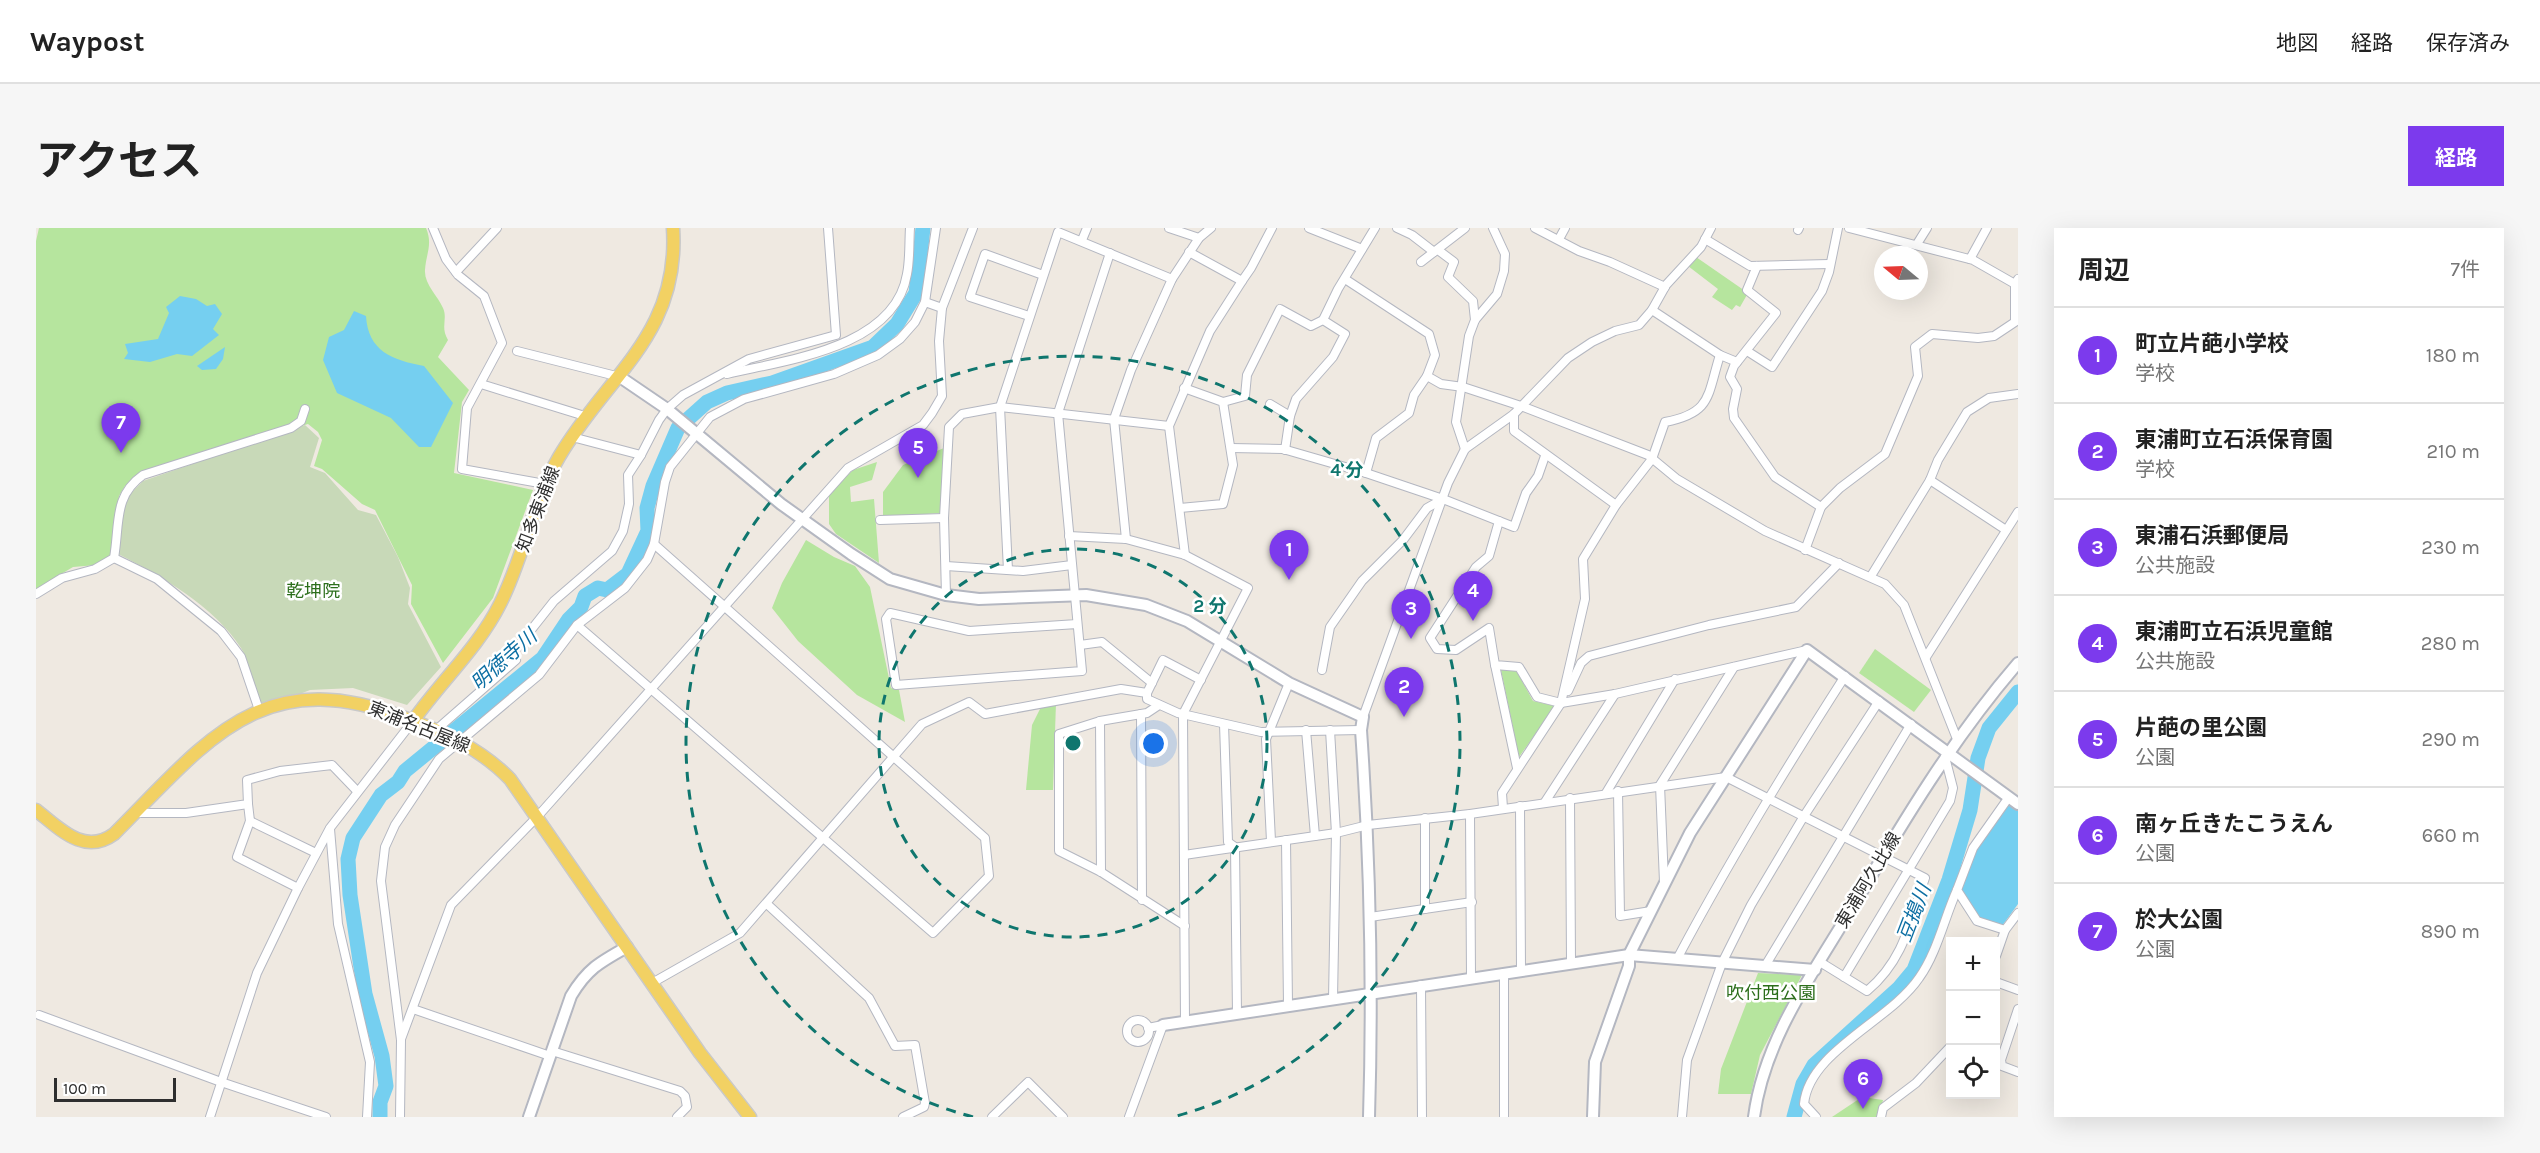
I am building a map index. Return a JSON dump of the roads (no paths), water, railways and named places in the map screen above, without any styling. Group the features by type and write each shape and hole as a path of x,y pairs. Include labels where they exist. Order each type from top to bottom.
{"main road":[{"name":"知多東浦線","path":"413,721 476,642 499,606 511,580 545,484 572,436 620,377 646,339 664,302 672,278 673,228"},
{"name":"東浦名古屋線","path":"36,810 74,839 87,843 108,838 211,738 259,710 295,700 333,699 371,705 436,730 459,741 498,767 538,816 700,1053 750,1117"}],"street":[{"path":"433,228 438,246 456,272 484,296 501,335 502,343 467,408 462,468 545,484"},
{"path":"456,272 497,228"},
{"path":"436,730 516,660 513,654 554,601 612,551 623,531 629,504 628,475 667,409 713,378 749,359 836,335 828,228"},
{"path":"713,378 804,356 859,336 879,323 893,307 907,275 910,228"},
{"path":"400,1117 401,1040 381,881 385,847 395,825 439,759 539,675 577,625 625,588 647,560 654,544 664,482 670,467 710,417 744,399 834,374 878,356 900,339 915,322 925,302 936,228"},
{"path":"401,1040 451,905 538,816 848,468 923,425 932,413 942,396 939,341 942,308 973,228"},
{"path":"1082,240 1088,228"},
{"path":"1169,228 1199,238"},
{"path":"1126,539 1114,419 1131,370 1172,279 1199,238 1211,228"},
{"path":"1185,555 1169,426 1210,331 1251,268 1272,228"},
{"path":"1309,228 1362,249"},
{"path":"1184,388 1223,402 1245,396 1246,375 1280,309 1311,326 1323,320 1375,228"},
{"path":"1397,228 1454,262 1448,277 1473,301 1474,320 1466,354 1463,387 1458,399 1456,422 1465,449"},
{"path":"1421,262 1465,228"},
{"path":"1474,320 1497,294 1504,271 1505,254 1493,228"},
{"path":"1535,228 1579,251 1610,262 1665,287"},
{"path":"1558,239 1565,228"},
{"path":"1369,1117 1372,993 1368,825 1362,717 1443,499 1465,449 1514,414 1568,358 1592,342 1615,331 1640,325 1665,287 1706,239 1711,228"},
{"path":"1747,351 1772,367 1822,291 1838,228"},
{"path":"1805,550 1821,507 1840,488 1885,454 1918,375 1915,347 1932,334 1978,338 1995,336 2015,322 2017,314 2017,281 1970,259 1848,228"},
{"path":"1917,244 1927,228"},
{"path":"1970,259 1987,228"},
{"path":"1008,570 1000,407 1058,232 1172,279"},
{"path":"1706,239 1740,261 1757,266 1829,264"},
{"path":"1189,252 1242,281"},
{"path":"1077,624 969,631 890,613 886,619 896,685 1082,671 1058,413 1110,253"},
{"path":"1029,316 970,297 985,254 1042,275"},
{"path":"1757,266 1747,290 1776,313 1737,362 1730,377 1737,389 1734,418 1775,477 1821,507"},
{"path":"1345,279 1430,336 1435,355 1427,376 1414,396 1409,414 1376,438 1366,473"},
{"path":"925,302 942,308"},
{"path":"1652,310 1720,355 1737,362"},
{"path":"1285,450 1290,416 1296,399 1333,357 1345,334 1323,320"},
{"path":"517,351 620,377 667,409 804,520 850,554 891,579 946,595 979,599 1074,595 1110,597 1146,605 1187,621 1289,683 1362,717"},
{"path":"1561,703 1585,599 1583,560 1616,505 1652,459 1665,422 1693,415 1704,402 1720,355"},
{"path":"1427,376 1441,384 1463,387 1521,406 1652,459 1677,479 1765,531 1884,584 1899,597 1926,657 1957,739"},
{"path":"481,384 588,417"},
{"path":"1870,576 1930,480 1938,460 1967,412 1989,398 2018,394"},
{"path":"1180,508 1223,504 1233,465 1223,402"},
{"path":"1270,404 1290,416"},
{"path":"946,595 944,518 949,427 962,414 1000,407 1169,426"},
{"path":"114,558 121,501 131,484 143,475 291,429 301,421 305,409"},
{"path":"1514,414 1514,431 1545,456 1616,505"},
{"path":"572,436 586,442 641,454"},
{"path":"1231,448 1285,450 1366,473 1443,499 1514,527 1526,493 1538,476 1545,456"},
{"path":"1930,480 2006,530"},
{"path":"1322,670 1330,627 1362,581 1403,540 1427,508 1443,499"},
{"path":"1926,657 2018,512"},
{"path":"880,520 944,518"},
{"path":"1499,521 1489,556 1476,567 1430,638 1437,649 1456,650 1489,628 1517,768"},
{"path":"1069,536 1126,539 1185,555 1248,588 1183,714 1185,1022"},
{"path":"577,625 824,836 933,933 989,876 985,838 654,544"},
{"path":"36,594 62,578 95,569 114,558"},
{"path":"114,558 157,579 221,631 241,657 259,710"},
{"path":"1503,808 1502,794 1589,656 1709,624 1796,607 1839,563"},
{"path":"946,566 1008,570 1072,565"},
{"path":"1080,645 1102,642 1152,683"},
{"path":"1496,665 1519,667 1537,697 1561,703 1615,694 1807,650 2013,800 1973,848 1931,960 1918,980 1904,996 1831,1056 1814,1076 1805,1091 1804,1104 1816,1117"},
{"path":"1593,1117 1595,1062 1629,966 1629,955 1690,833 1807,650"},
{"path":"1201,680 1163,660 1146,693 1147,699 1183,714 1267,732 1361,730"},
{"name":"東浦阿久比線","path":"1755,1117 1767,1061 1817,966 1882,856 1957,739 2018,663"},
{"path":"1664,884 1660,785 1734,668"},
{"path":"1572,701 1576,675"},
{"path":"1677,959 1718,881 1768,796 1845,676"},
{"path":"1606,793 1675,679"},
{"path":"1271,842 1267,732 1289,683"},
{"path":"652,983 740,933 922,724 969,702 984,714 1122,689 1146,693"},
{"path":"1545,802 1615,694"},
{"path":"1682,1117 1687,1060 1722,963 1736,933 1804,816 1879,701"},
{"path":"1159,705 1141,714 1100,721 1059,734 1059,851 1101,873 1185,926"},
{"path":"1141,714 1142,900"},
{"path":"210,1117 257,973 298,888 330,828 413,721"},
{"path":"1100,721 1101,873"},
{"path":"1224,724 1228,842 1235,847"},
{"path":"1765,966 1911,724"},
{"path":"1330,729 1336,833 1333,999"},
{"path":"1306,730 1315,836"},
{"path":"1844,976 1950,801 1953,788 1948,754"},
{"path":"298,888 237,857 250,821 247,780 312,766 332,765 357,791"},
{"path":"1148,1028 1421,984 1629,955 1765,966 1817,966 1844,976 1868,991 1882,979 1897,959 1925,878 1768,796 1726,777 1470,814 1368,825 1336,833 1184,855"},
{"path":"1618,791 1620,916 1651,911"},
{"path":"1570,798 1571,963"},
{"path":"148,799 147,808 157,814"},
{"path":"134,813 157,814 248,804"},
{"path":"1520,806 1521,970"},
{"path":"1470,814 1471,978"},
{"path":"1425,818 1425,909"},
{"path":"250,821 316,853"},
{"path":"330,828 338,924 370,1062 367,1117"},
{"path":"1286,840 1288,1005"},
{"path":"1235,847 1237,1014"},
{"path":"1957,890 1977,921 2005,930"},
{"path":"1370,917 1472,902"},
{"path":"767,904 869,998 895,1046 915,1045 925,1103 924,1107 903,1117"},
{"path":"2000,943 2005,930 2018,913"},
{"path":"529,1117 567,1005 581,979 595,964 627,947"},
{"path":"1504,973 1504,1117"},
{"path":"1421,984 1422,1117"},
{"path":"2000,984 2018,990"},
{"path":"413,1009 551,1054 680,1091 685,1096 687,1107 677,1117"},
{"path":"2018,1009 2001,1060 2002,1066 2018,1072"},
{"path":"39,1015 221,1082 326,1117"},
{"path":"1129,1117 1163,1025"},
{"path":"1881,1117 1883,1108 1916,1083 1946,1051"},
{"path":"992,1117 1028,1082 1063,1117"}],"water":[{"path":"180,296 196,299 207,306 215,304 222,314 213,329 219,335 192,356 177,354 150,362 124,359 128,353 125,344 158,339 169,313 166,307"},
{"path":"354,311 366,316 371,338 377,346 392,357 424,366 453,403 431,447 419,447 391,418 337,393 323,360 329,337 344,330"},
{"path":"225,347 223,359 216,369 202,370 197,366"},
{"path":"2009,804 2018,811 2018,904 2002,926 1979,919 1961,890 1975,851"}],"waterway":[{"name":"明徳寺川","path":"380,1117 380,1102 386,1086 382,1056 365,994 350,895 348,859 353,838 381,795 398,782 405,771 543,658 569,619 581,607 585,596 598,588 607,590 628,574 648,531 647,508 653,486 678,428 707,402 727,393 772,383 873,347 897,324 916,293 923,228"},
{"name":"豆搗川","path":"1794,1117 1803,1084 1814,1065 1899,988 1914,970 1949,880 1970,810 1978,758 1989,728 2018,692"}],"place":[{"name":"於大公園","path":"121,453"},
{"name":"片葩の里公園","path":"918,478"},
{"name":"町立片葩小学校","path":"1289,580"},
{"name":"東浦町立石浜児童館","path":"1473,621"},
{"name":"東浦石浜郵便局","path":"1411,639"},
{"name":"東浦町立石浜保育園","path":"1404,717"},
{"name":"南ヶ丘きたこうえん","path":"1863,1109"}],"park label":[{"name":"乾坤院","path":"313,591"},
{"name":"吹付西公園","path":"1771,993"}]}
